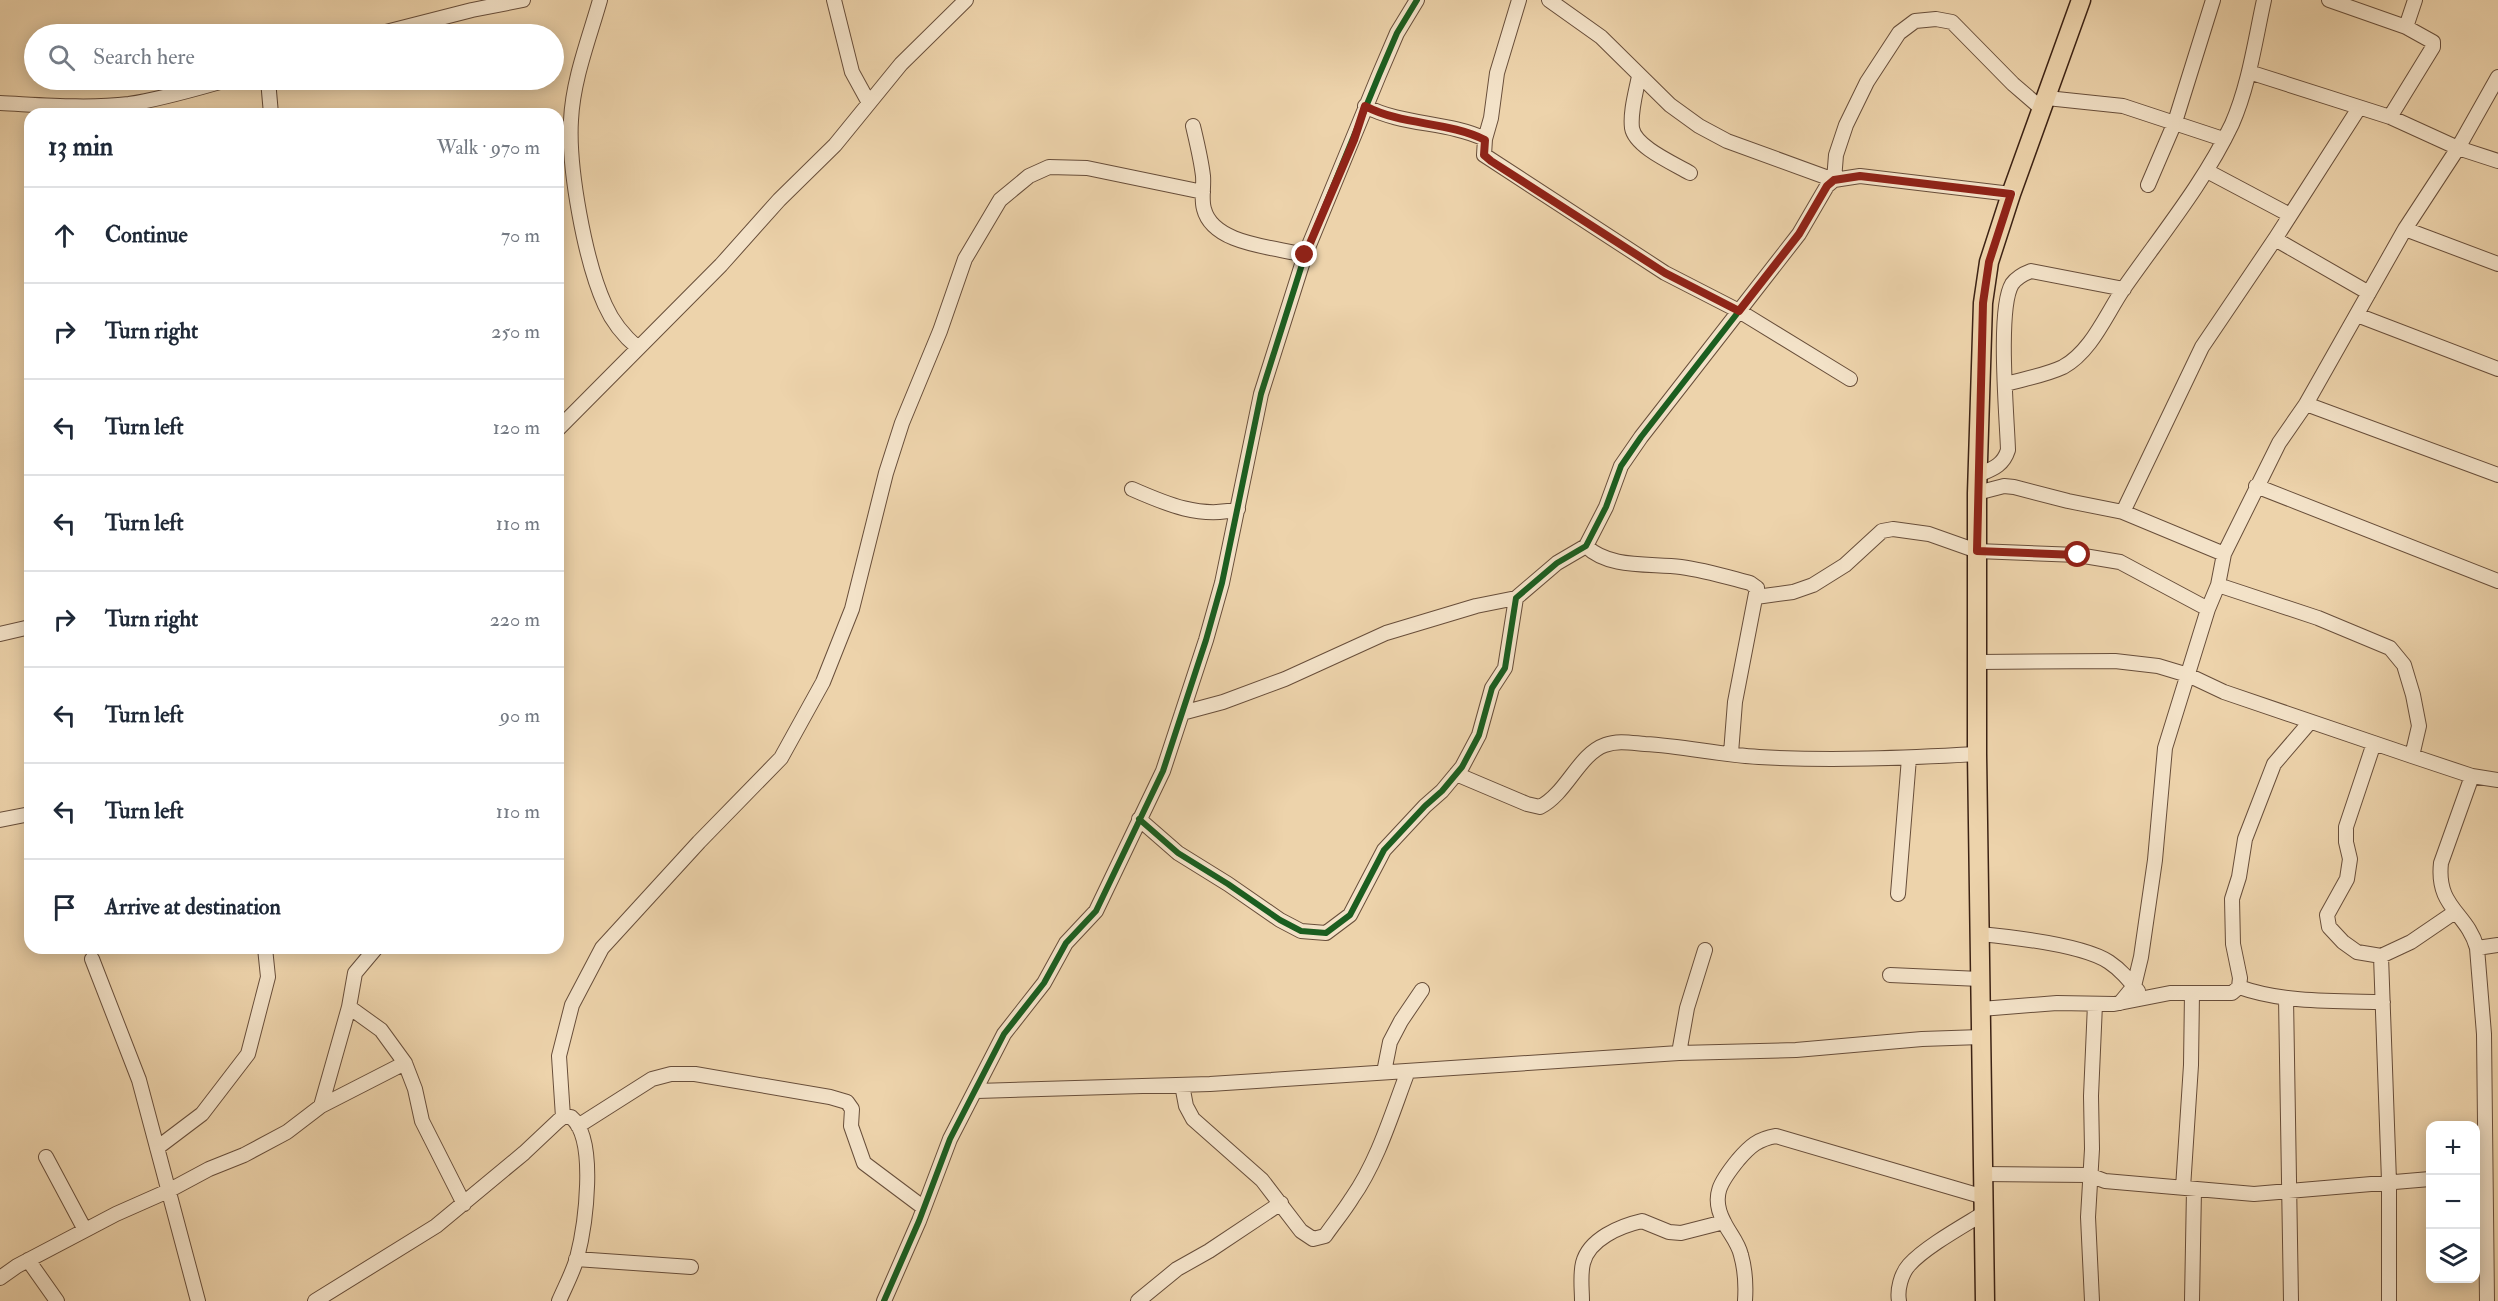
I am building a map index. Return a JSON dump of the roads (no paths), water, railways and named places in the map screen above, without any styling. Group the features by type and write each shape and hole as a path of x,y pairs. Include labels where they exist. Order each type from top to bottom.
{"main road":[{"path":"1985,1301 1977,754 1977,551 1983,303 1989,262 2081,0"}],"street":[{"path":"417,24 523,0"},
{"path":"600,0 574,96 571,121 574,181 589,257 605,305 627,338 638,348"},
{"path":"834,0 852,72 870,103"},
{"path":"884,1301 924,1208 950,1139 1004,1034 1044,982 1066,943 1096,911 1162,771 1222,583 1261,394 1305,255 1397,33 1417,0"},
{"path":"1519,0 1497,73 1484,155 1665,273 1739,311 1850,379"},
{"path":"1549,0 1601,37 1670,105 1718,136 1834,180 1860,176 2011,194"},
{"path":"2148,185 2175,122 2213,0"},
{"path":"2006,384 2062,367 2079,354 2206,171 2232,123 2249,72 2264,0"},
{"path":"2329,0 2406,27 2429,39 2433,47 2390,117"},
{"path":"2406,27 2415,0"},
{"path":"564,423 721,265 779,200 835,145 901,64 964,1"},
{"path":"1182,713 1223,702 1285,679 1386,633 1476,606 1516,598 1548,569 1586,546 1606,507 1621,466 1799,234 1827,186 1834,180 1836,154 1846,125 1867,82 1899,33 1915,21 1936,19 1952,22 2013,84 2044,104 2123,106 2223,139"},
{"path":"2249,72 2390,117 2457,148 2498,161"},
{"path":"1639,76 1634,101 1632,128 1634,135 1659,156 1690,172"},
{"path":"2120,1003 2133,986 2141,957 2156,860 2166,748 2208,609 2218,585 2224,554 2279,442 2306,404 2405,229 2457,148 2498,77"},
{"path":"0,103 52,106 128,104 186,90"},
{"path":"269,90 270,108"},
{"path":"1365,106 1383,115 1454,128 1485,140"},
{"path":"2123,512 2202,347 2359,108"},
{"path":"1193,126 1202,162 1205,213 1217,228 1240,241 1305,255"},
{"path":"563,1117 559,1056 572,1005 602,948 699,842 781,758 823,682 852,609 886,473 902,423 940,331 965,259 1000,200 1029,176 1049,167 1086,168 1203,192"},
{"path":"2206,171 2290,215"},
{"path":"2405,229 2498,264"},
{"path":"2275,239 2369,293"},
{"path":"1978,484 2005,460 2007,450 2004,334 2009,291 2013,282 2022,274 2031,271 2124,289"},
{"path":"2357,315 2498,369"},
{"path":"2306,404 2498,475"},
{"path":"1978,484 2014,487 2123,512 2224,554"},
{"path":"2256,486 2498,581"},
{"path":"1132,489 1165,504 1190,510 1220,514 1238,509"},
{"path":"1756,597 1793,592 1813,585 1845,565 1882,531 1893,529 1929,534 1977,551 2016,551 2104,557 2120,562 2208,609"},
{"path":"1586,546 1594,554 1609,559 1681,567 1750,583 1757,588 1735,702 1731,753"},
{"path":"2218,585 2318,618 2390,648 2404,665 2413,695 2419,726 2412,756"},
{"path":"1139,819 1178,853 1280,920 1301,931 1326,933 1350,915 1384,850 1442,791 1456,774 1479,735 1492,688 1505,668 1516,598"},
{"path":"0,634 24,628"},
{"path":"1978,662 2115,661 2158,666 2188,675 2224,693 2310,722 2472,776 2498,780"},
{"path":"1981,1009 2057,1003 2120,1003 2192,993 2232,993 2239,987 2240,978 2232,927 2232,899 2239,877 2245,839 2274,764 2310,722"},
{"path":"1456,774 1527,804 1540,807 1556,797 1591,754 1603,745 1616,742 1676,746 1757,757 1864,760 1977,754"},
{"path":"2374,743 2346,827 2346,842 2350,859 2347,879 2327,915 2329,927 2343,942 2357,952 2381,956 2411,942 2455,912"},
{"path":"1898,894 1910,758"},
{"path":"2472,776 2441,863 2440,878 2445,900 2473,936 2477,948 2484,1034 2487,1301"},
{"path":"0,820 24,815"},
{"path":"1980,934 2061,946 2106,960 2122,971 2143,998"},
{"path":"2477,948 2498,945"},
{"path":"1679,1053 1687,1008 1705,950"},
{"path":"157,1148 202,1114 248,1054 268,977 266,954"},
{"path":"321,1106 349,1007 355,973 371,954"},
{"path":"2381,956 2389,1181 2388,1301"},
{"path":"92,960 139,1080 198,1301"},
{"path":"1890,975 1980,980"},
{"path":"2239,987 2258,994 2286,998 2383,1002"},
{"path":"1384,1072 1390,1042 1401,1020 1422,990"},
{"path":"2192,993 2189,1189 2192,1301"},
{"path":"2286,998 2291,1301"},
{"path":"2092,1301 2088,1217 2095,1004"},
{"path":"349,1007 381,1030 405,1063 415,1089 422,1120 464,1204"},
{"path":"977,1090 1182,1085 1679,1053 1796,1050 1922,1039 1981,1037"},
{"path":"0,1278 28,1260 116,1214 168,1191 209,1169 244,1155 287,1132 321,1106 405,1063"},
{"path":"1182,1085 1186,1106 1193,1119 1245,1164 1281,1203 1301,1231 1313,1239 1325,1236 1365,1176 1408,1071"},
{"path":"578,1126 652,1080 671,1074 695,1074 830,1097 847,1102 852,1109 851,1126 864,1163 924,1208"},
{"path":"315,1301 436,1226 563,1117 571,1118 578,1126 585,1145 586,1213 576,1259 559,1301"},
{"path":"1745,1301 1746,1288 1741,1254 1716,1201 1719,1186 1751,1145 1763,1138 1776,1136 1984,1205"},
{"path":"46,1157 85,1230"},
{"path":"1983,1174 2089,1175 2105,1181 2254,1194 2426,1179"},
{"path":"1138,1301 1177,1269 1209,1251 1281,1203"},
{"path":"1899,1301 1902,1279 1909,1265 1984,1205"},
{"path":"1582,1301 1583,1264 1587,1253 1612,1232 1642,1221 1669,1232 1681,1233 1724,1222"},
{"path":"576,1259 691,1267"},
{"path":"28,1260 57,1301"}]}
